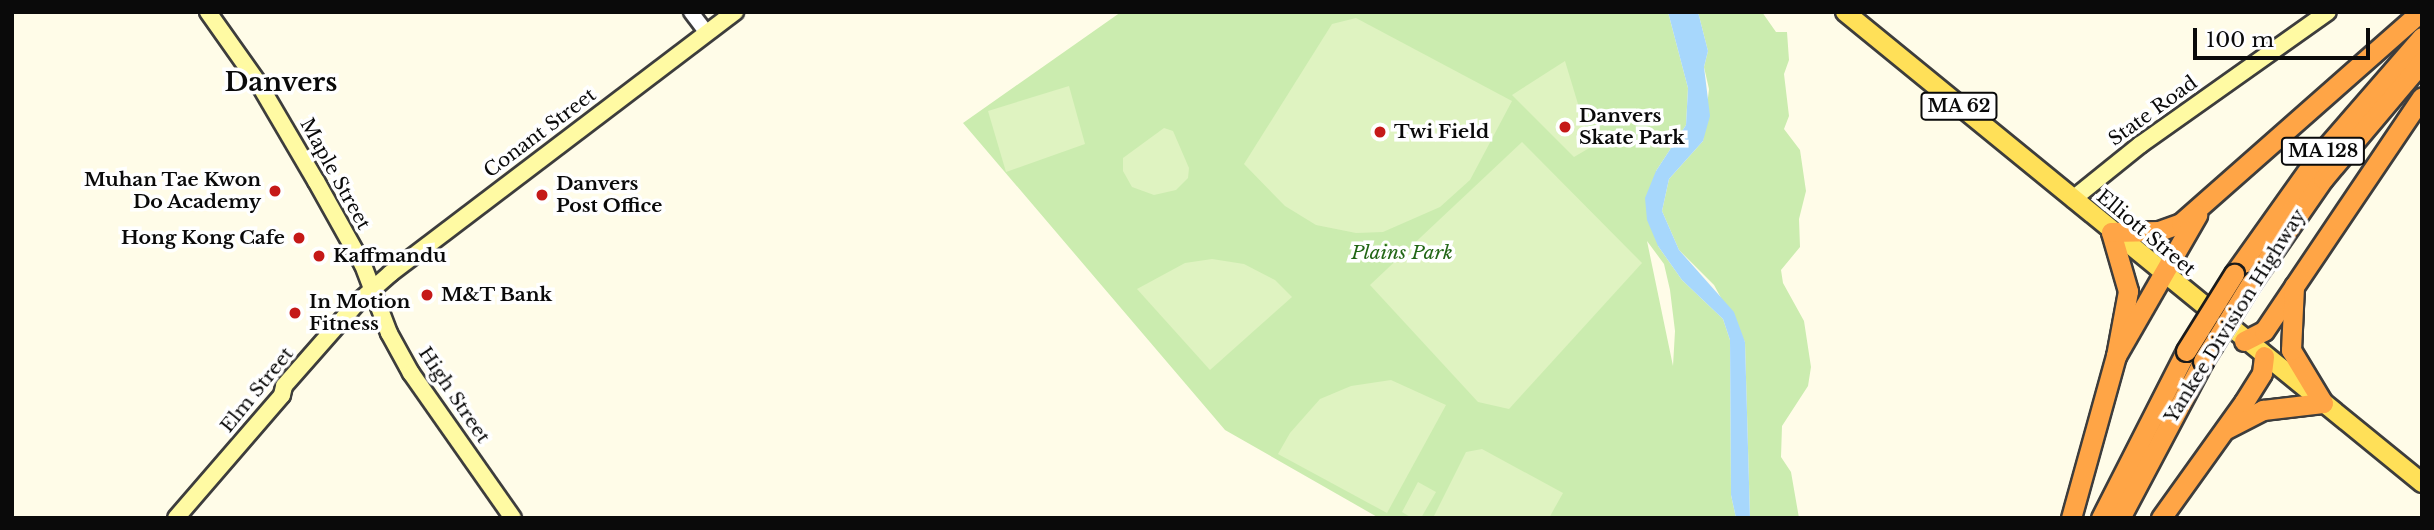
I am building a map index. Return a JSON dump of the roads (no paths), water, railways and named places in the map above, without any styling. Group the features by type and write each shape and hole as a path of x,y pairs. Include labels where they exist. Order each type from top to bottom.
{"highway":[{"path":"2071,518 2116,356 2128,291 2111,232 2165,230 2201,208 2420,12"},
{"name":"Yankee Division Highway","path":"2101,518 2195,356 2315,160 2422,37"},
{"name":"Yankee Division Highway","path":"2242,278 2422,62"},
{"path":"2244,341 2264,331 2294,281 2422,97"},
{"path":"2116,356 2201,208"},
{"path":"2226,429 2263,410 2323,403 2291,349 2294,281"},
{"name":"Yankee Division Highway","path":"2120,518 2195,356"},
{"path":"2161,518 2226,429 2262,373 2264,356"}],"main road":[{"name":"Maple Street","path":"208,12 287,130 372,290"},
{"name":"Conant Street","path":"372,290 735,12"},
{"name":"Elliott Street","path":"1845,12 2163,275 2422,483"},
{"name":"State Road","path":"2073,200 2140,145 2328,12"},
{"name":"Elm Street","path":"176,518 282,395 284,386 372,290"},
{"name":"High Street","path":"372,290 411,373 513,518"}],"street":[{"path":"691,12 707,33"}],"water":[{"path":"1668,12 1698,12 1708,51 1704,67 1710,116 1703,141 1669,179 1662,211 1679,250 1734,312 1745,342 1750,518 1736,518 1731,495 1730,340 1723,319 1682,280 1658,246 1647,220 1645,198 1656,171 1686,125 1688,88"}],"place":[{"name":"Danvers Skate Park","path":"1565,127"},
{"name":"Twi Field","path":"1380,132"},
{"name":"Muhan Tae Kwon Do Academy","path":"275,191"},
{"name":"Danvers Post Office","path":"542,195"},
{"name":"Hong Kong Cafe","path":"299,238"},
{"name":"Kaffmandu","path":"319,256"},
{"name":"M&T Bank","path":"427,295"},
{"name":"In Motion Fitness","path":"295,313"}],"district":[{"name":"Danvers","path":"281,83"}],"park label":[{"name":"Plains Park","path":"1402,253"}]}
